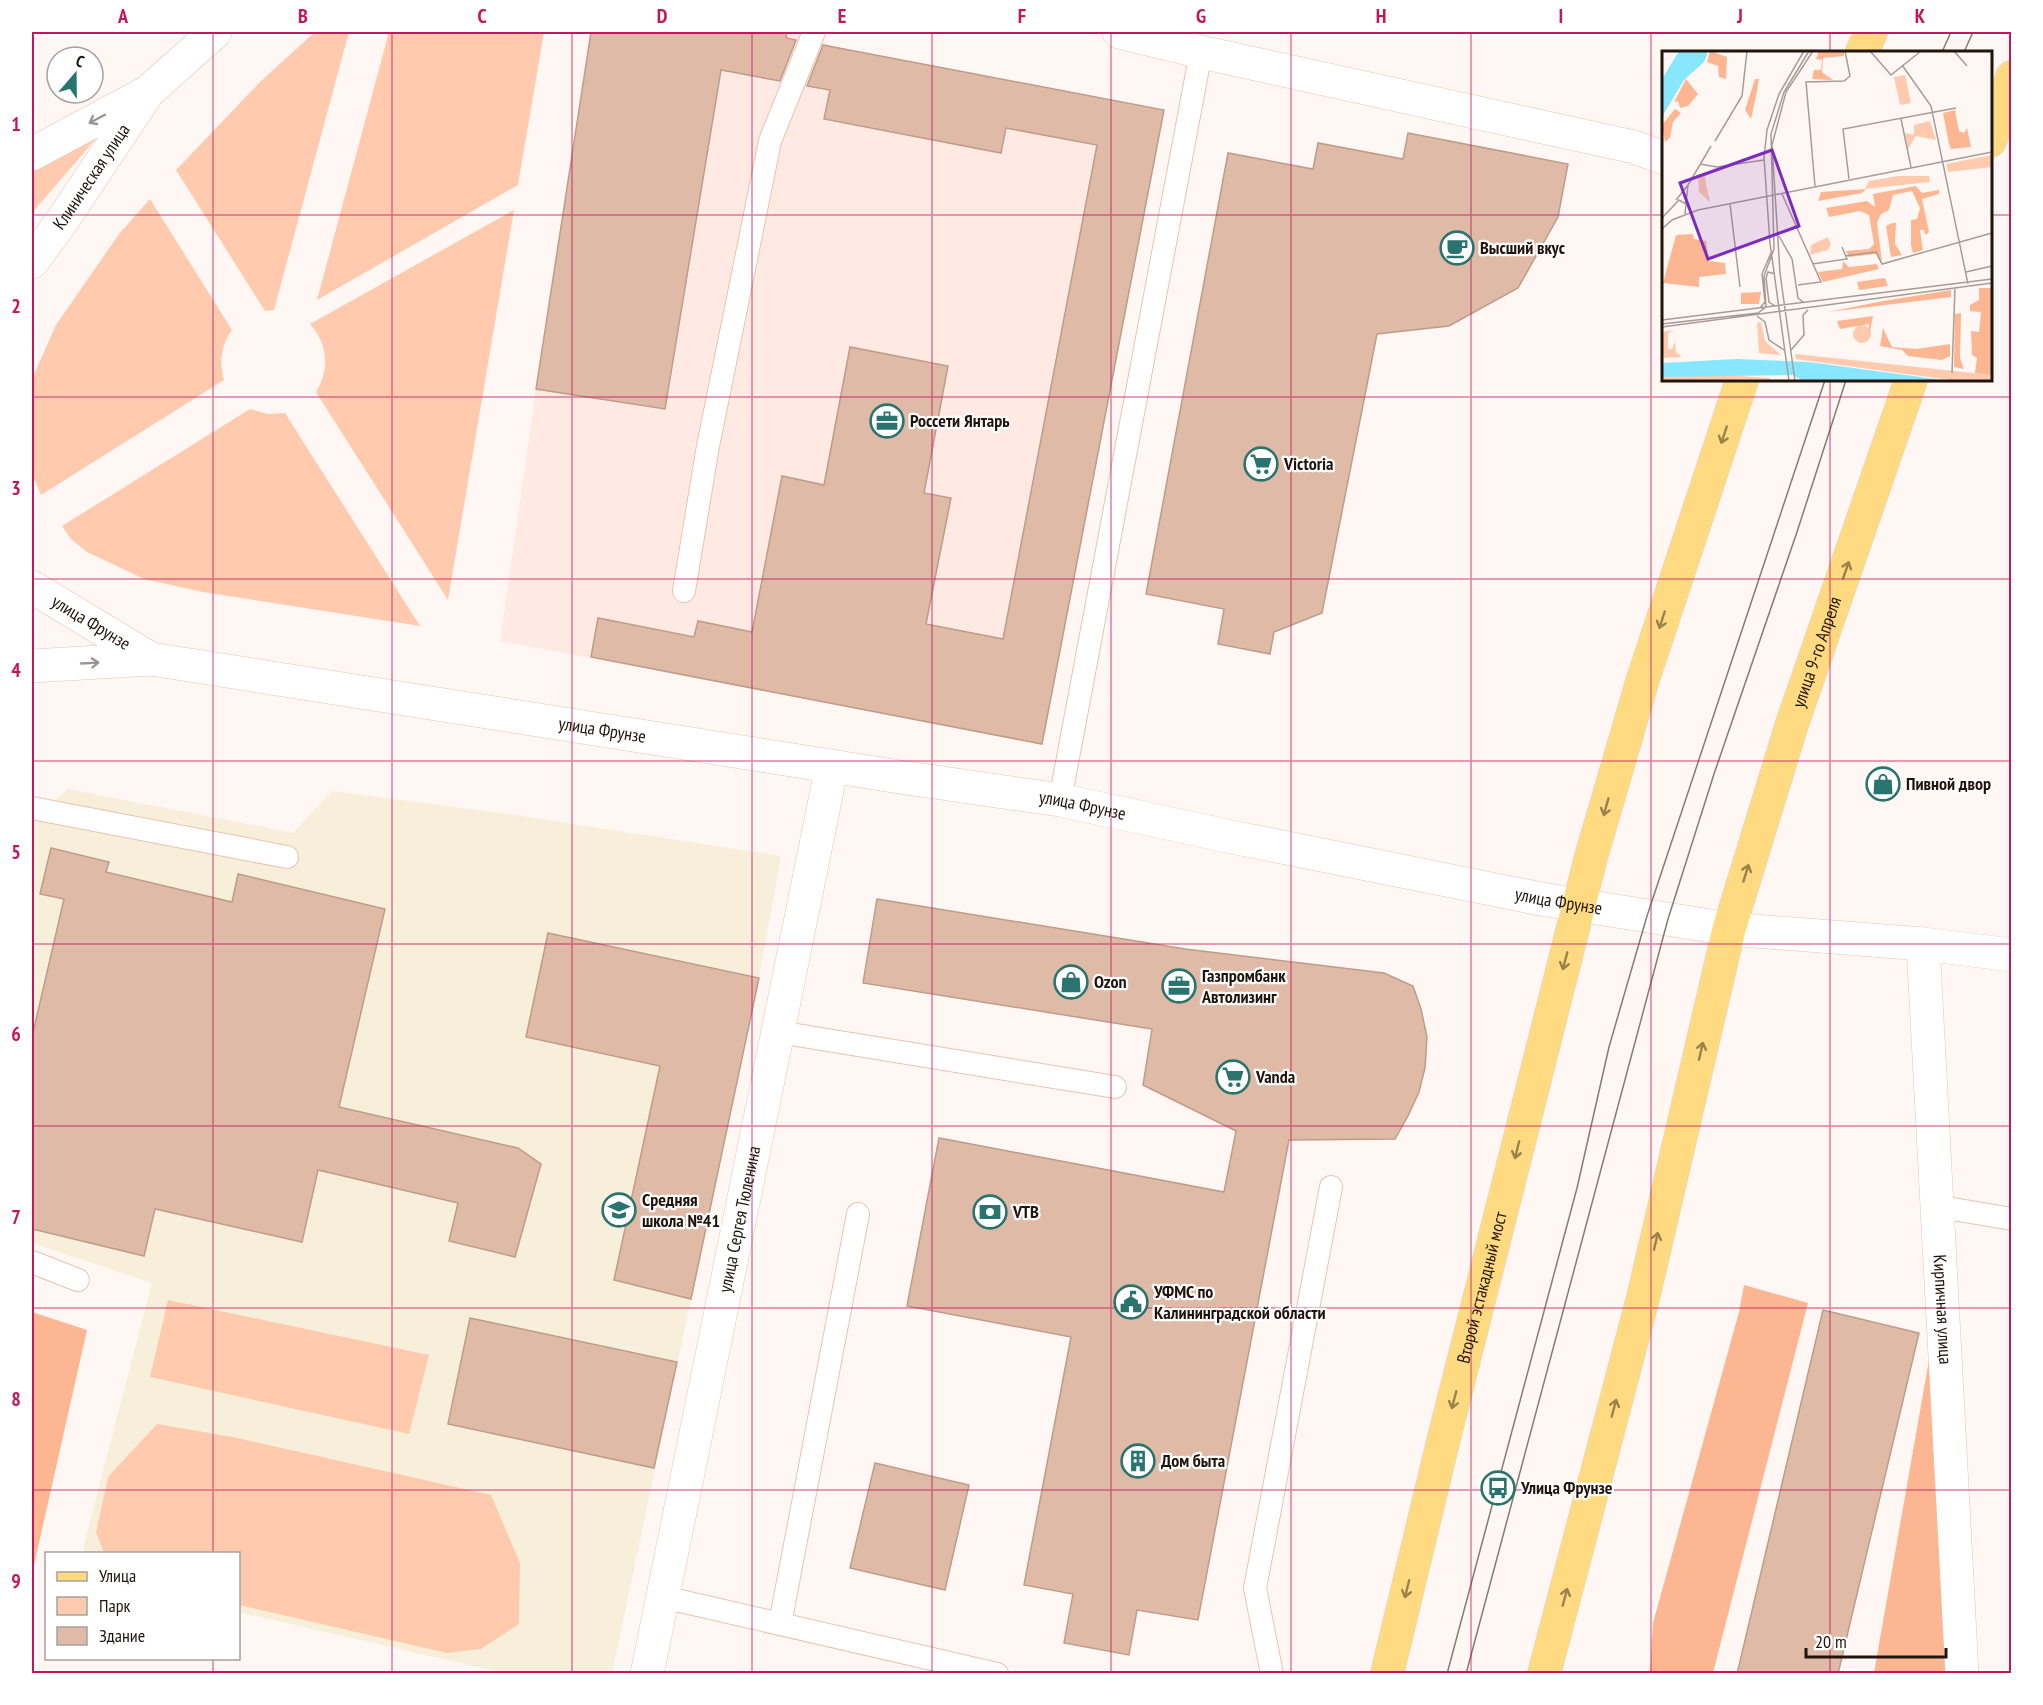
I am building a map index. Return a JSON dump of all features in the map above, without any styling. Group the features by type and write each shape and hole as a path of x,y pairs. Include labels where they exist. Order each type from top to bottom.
{"main road":[{"path":"1862,51 1872,32"},
{"path":"1992,135 2012,77"},
{"path":"1580,904 1591,858 1643,679 1742,381"},
{"name":"улица 9-го Апреля","path":"1729,929 1792,724 1911,381"},
{"name":"Второй эстакадный мост","path":"1387,1674 1580,904"},
{"path":"1548,1667 1643,1298 1729,929"}],"street":[{"name":"Клиническая улица","path":"32,154 148,92 215,32"},
{"path":"1119,32 1623,145 1662,157"},
{"name":"Клиническая улица","path":"32,262 148,92"},
{"name":"улица Фрунзе","path":"32,587 151,659"},
{"name":"улица Фрунзе","path":"32,666 151,659 1060,800 1467,885 1729,929 1923,944 2012,955"},
{"name":"улица Сергея Тюленина","path":"647,1674 832,766"},
{"name":"Кирпичная улица","path":"1923,944 1935,1206 1962,1674"}],"lane":[{"path":"684,591 708,446 770,141 814,32"},
{"path":"1060,800 1201,52"},
{"path":"32,808 286,857"},
{"path":"778,1032 1115,1087"},
{"path":"1272,1674 1255,1588 1331,1186"},
{"path":"1935,1206 2012,1219"},
{"path":"780,1624 858,1214"},
{"path":"32,1262 78,1280"},
{"path":"663,1597 997,1674"}],"shaded area":[{"path":"591,32 796,32 838,48 1164,110 1042,744 500,641"},
{"path":"68,789 293,833 332,791 515,815 781,856 759,978 612,1673 504,1673 240,1612 240,1552 85,1552 83,1548 152,1283 32,1243 32,818"},
{"path":"1744,1285 1808,1303 1713,1673 1650,1673 1653,1623 1739,1312"},
{"path":"32,1312 87,1330 32,1574"},
{"path":"1929,1360 1947,1673 1874,1673"}],"green space":[{"path":"315,32 349,32 274,310 265,311 176,170 261,81"},
{"path":"389,32 544,32 518,185 317,300"},
{"path":"106,127 32,213 32,172"},
{"path":"150,199 232,330 225,342 222,354 224,380 41,495 32,473 32,379 56,325 119,234"},
{"path":"514,210 448,600 316,392 324,374 325,357 324,348 310,324"},
{"path":"250,409 268,414 285,413 420,626 203,592 144,579 87,552 71,539 62,526"},
{"path":"168,1300 429,1355 409,1434 150,1377"},
{"path":"157,1424 233,1437 491,1495 520,1563 519,1624 481,1649 447,1653 240,1605 240,1552 104,1552 96,1532 108,1477"}],"building":[{"path":"591,32 787,32 786,38 796,40 780,81 721,70 665,409 536,389"},
{"name":"Россети Янтарь","path":"823,45 1164,110 1042,744 591,657 598,618 694,637 698,621 752,632 782,476 824,485 850,347 948,366 924,493 951,498 926,624 1003,639 1097,145 1006,128 1001,153 824,119 830,90 807,86"},
{"name":"Victoria","path":"1408,133 1568,164 1558,217 1518,288 1449,326 1377,334 1322,613 1274,632 1270,654 1218,644 1224,609 1146,594 1228,153 1313,169 1318,143 1403,159"},
{"path":"51,848 109,862 106,872 232,902 238,874 385,909 339,1107 518,1148 541,1164 515,1257 449,1241 458,1203 318,1170 302,1242 155,1209 144,1256 32,1229 32,1037 64,899 40,894"},
{"name":"Дом быта","path":"877,899 1185,949 1384,973 1413,986 1421,1009 1427,1037 1425,1068 1419,1092 1395,1139 1289,1140 1198,1620 1137,1610 1129,1655 1064,1643 1073,1594 1024,1585 1071,1337 907,1306 939,1138 1224,1192 1236,1131 1143,1085 1152,1029 863,983"},
{"path":"548,933 759,978 691,1299 614,1280 660,1066 526,1037"},
{"path":"1823,1310 1919,1333 1838,1674 1737,1674"},
{"path":"470,1318 677,1362 654,1468 448,1424"},
{"path":"875,1463 969,1485 945,1590 850,1568"}],"tram line":[{"path":"1942,51 1951,32"},
{"path":"1964,51 1973,32"},
{"path":"1447,1674 1577,1188 1609,1047 1647,916 1825,381"},
{"path":"1466,1674 1668,919 1846,381"}],"place":[{"name":"Высший вкус","path":"1457,248"},
{"name":"Россети Янтарь","path":"887,421"},
{"name":"Victoria","path":"1261,464"},
{"name":"Пивной двор","path":"1883,784"},
{"name":"Ozon","path":"1071,982"},
{"name":"Газпромбанк Автолизинг","path":"1179,986"},
{"name":"Vanda","path":"1233,1077"},
{"name":"Средняя школа №41","path":"619,1210"},
{"name":"VTB","path":"990,1212"},
{"name":"УФМС по Калининградской области","path":"1131,1302"},
{"name":"Дом быта","path":"1138,1461"},
{"name":"Улица Фрунзе","path":"1498,1488"}]}
